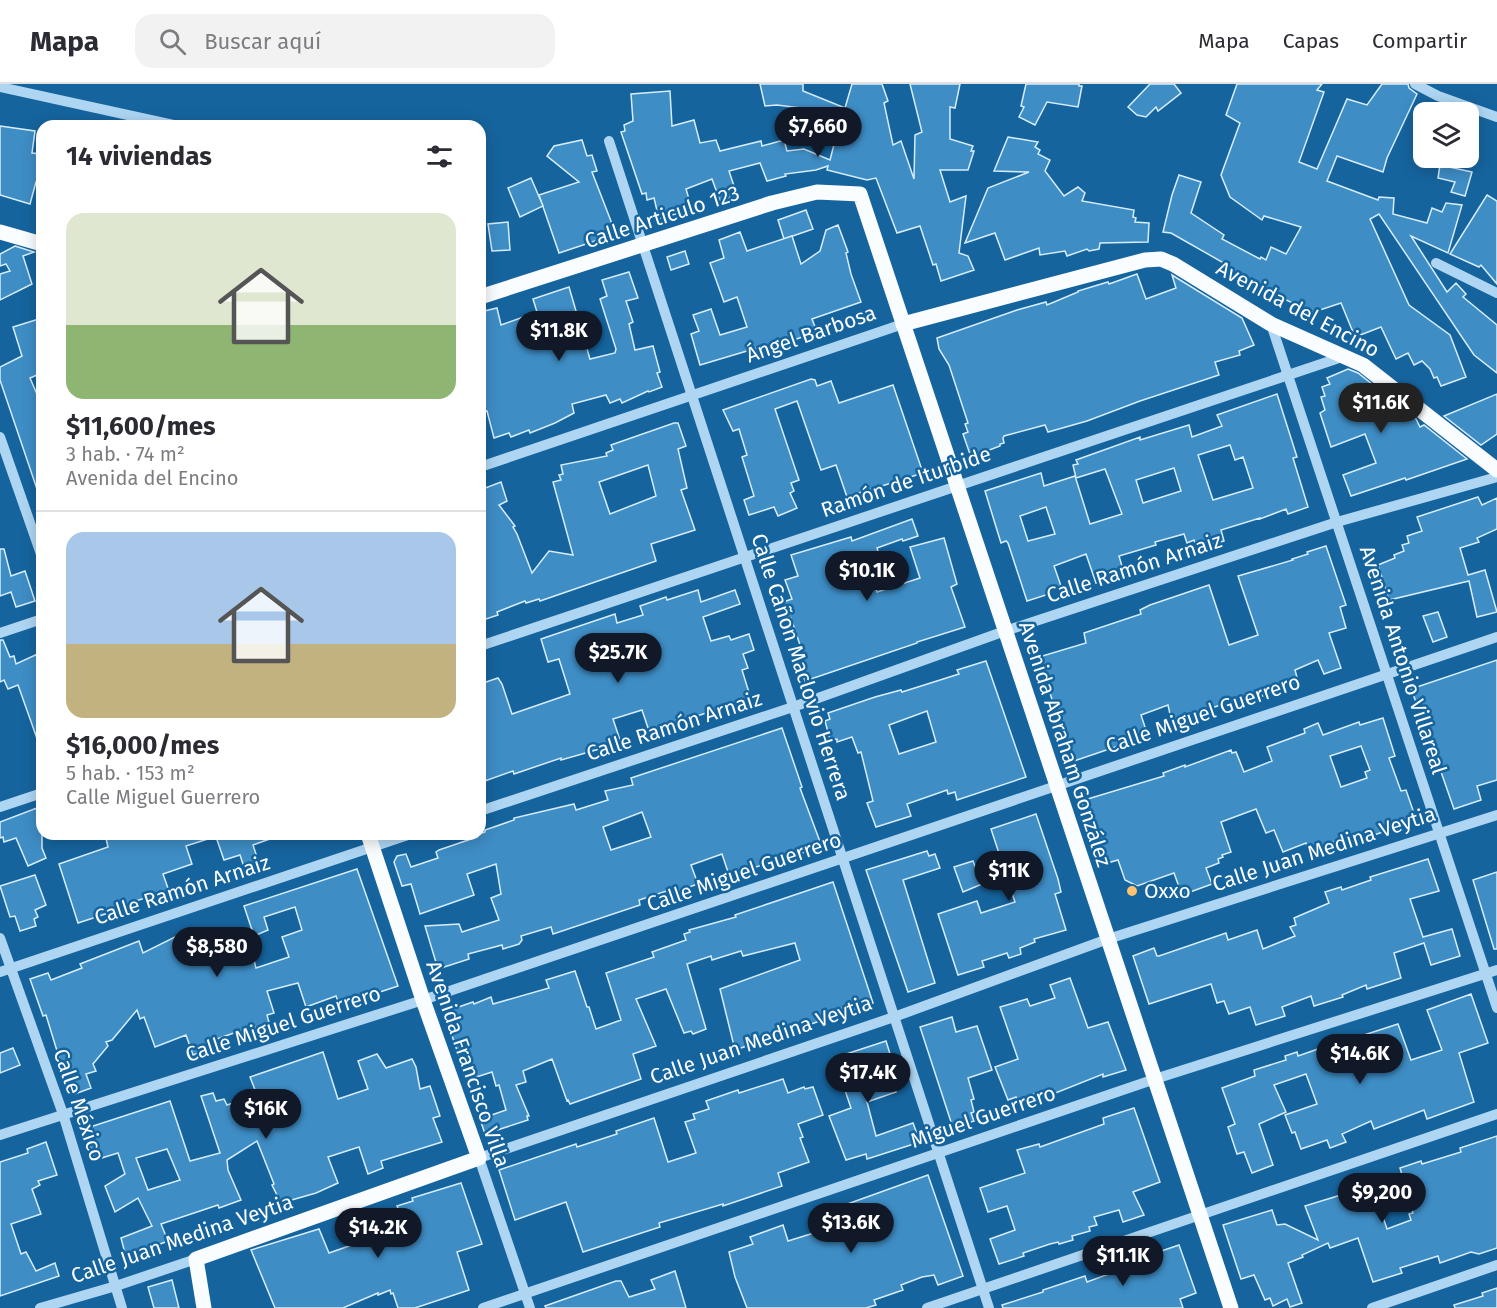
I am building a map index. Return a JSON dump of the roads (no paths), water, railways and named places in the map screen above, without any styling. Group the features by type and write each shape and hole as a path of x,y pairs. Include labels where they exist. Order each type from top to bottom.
{"main road":[{"name":"Calle Articulo 123","path":"486,295 772,203 817,192 860,194"},
{"name":"Avenida Abraham González","path":"860,194 1231,1308"},
{"path":"0,232 36,242"},
{"name":"Ángel Barbosa","path":"903,324 1145,260 1161,259"},
{"name":"Avenida del Encino","path":"1161,259 1173,264 1271,324 1363,365 1497,470"},
{"name":"Avenida Francisco Villa","path":"370,841 478,1158"},
{"name":"Calle Juan Medina Veytia","path":"196,1259 478,1158"},
{"path":"196,1259 204,1308"}],"street":[{"path":"1415,84 1438,96 1497,117"},
{"path":"0,87 151,120"},
{"name":"Calle Cañon Maclovio Herrera","path":"609,141 989,1308"},
{"path":"1436,263 1497,293"},
{"name":"Ángel Barbosa","path":"486,465 903,324"},
{"name":"Avenida Antonio Villareal","path":"1271,324 1497,1008"},
{"name":"Ramón de Iturbide","path":"486,644 1345,356"},
{"path":"0,437 36,540"},
{"name":"Calle Ramón Arnaiz","path":"486,809 793,707 1005,631 1337,522 1497,477"},
{"path":"0,633 36,621"},
{"name":"Calle Miguel Guerrero","path":"0,1135 423,1000 1497,637"},
{"path":"0,807 36,795"},
{"name":"Calle Juan Medina Veytia","path":"478,1158 894,1017 1108,939 1497,815"},
{"name":"Calle Ramón Arnaiz","path":"5,970 370,841"},
{"name":"Calle México","path":"0,938 5,970 63,1114 122,1308"},
{"name":"Miguel Guerrero","path":"483,1308 1155,1079 1497,970"},
{"path":"927,1308 1497,1114"},
{"name":"Avenida Francisco Villa","path":"478,1158 530,1308"},
{"name":"Calle Juan Medina Veytia","path":"40,1308 196,1259"},
{"path":"1372,1308 1497,1265"}],"place":[{"name":"Oxxo","path":"1132,891"}]}
